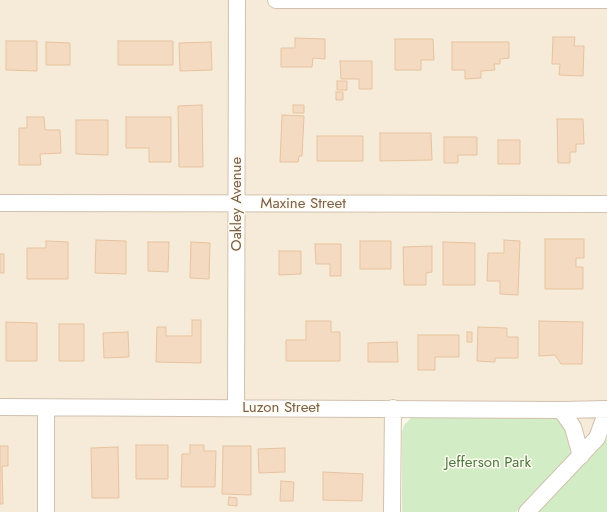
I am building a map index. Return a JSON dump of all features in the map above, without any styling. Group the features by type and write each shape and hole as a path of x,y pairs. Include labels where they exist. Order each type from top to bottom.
{"street":[{"name":"Oakley Avenue","path":"236,408 237,0"},
{"path":"276,0 607,0"},
{"name":"Maxine Street","path":"0,203 607,204"},
{"name":"Luzon Street","path":"0,407 607,410"},
{"path":"46,408 46,512"},
{"path":"392,512 393,408"},
{"path":"561,410 573,427 581,456"},
{"path":"527,512 597,438 607,410"}],"shaded area":[{"path":"0,0 607,0 607,428 580,457 407,412 397,422 394,512 0,512"}],"green space":[{"name":"Jefferson Park","path":"423,415 558,416 565,424 572,454 516,512 402,512 402,432 404,425 411,418"},
{"name":"Jefferson Park","path":"607,439 607,512 537,512"}],"building":[{"path":"553,37 575,37 574,46 584,46 583,76 559,75 560,64 552,64"},
{"path":"295,38 325,39 325,59 313,58 312,67 281,67 281,48 295,48"},
{"path":"395,39 433,39 434,60 421,60 421,70 395,70"},
{"path":"6,41 37,41 37,71 6,70"},
{"path":"118,41 173,41 173,65 118,65"},
{"path":"46,42 70,43 70,65 46,65"},
{"path":"211,42 212,70 180,71 179,43"},
{"path":"452,42 509,42 509,58 500,59 500,64 494,64 495,70 481,71 481,78 465,79 465,70 452,70"},
{"path":"340,61 372,61 372,89 359,89 359,79 341,79"},
{"path":"337,81 347,81 347,90 337,90"},
{"path":"336,92 343,92 343,100 336,100"},
{"path":"202,105 203,167 179,167 178,106"},
{"path":"293,105 304,105 304,113 293,113"},
{"path":"282,115 304,116 302,156 299,156 298,162 280,162"},
{"path":"27,117 44,117 45,130 60,130 61,153 40,154 41,165 19,165 19,128 27,128"},
{"path":"126,117 171,117 171,162 149,162 149,148 126,148"},
{"path":"557,119 583,119 584,144 576,144 576,152 570,152 570,163 558,163"},
{"path":"76,120 108,120 108,155 76,154"},
{"path":"380,133 431,133 432,160 380,161"},
{"path":"317,136 363,136 363,161 317,161"},
{"path":"444,137 477,137 477,155 458,155 458,163 444,163"},
{"path":"498,140 520,140 520,164 498,164"},
{"path":"545,239 584,239 584,258 576,258 576,267 583,267 583,289 545,289"},
{"path":"96,240 126,241 126,274 95,273"},
{"path":"504,240 520,241 518,295 500,294 500,281 487,281 488,253 504,253"},
{"path":"46,241 68,242 68,279 27,279 27,248 46,248"},
{"path":"360,241 391,241 391,269 360,269"},
{"path":"148,242 169,242 168,272 148,271"},
{"path":"191,242 210,243 209,279 190,278"},
{"path":"443,242 475,243 475,285 443,285"},
{"path":"315,244 341,244 341,276 330,276 330,264 316,264"},
{"path":"432,246 432,272 426,273 426,285 404,285 403,247"},
{"path":"279,251 301,251 301,274 279,275"},
{"path":"0,254 4,254 4,273 0,273"},
{"path":"192,320 201,320 201,363 156,362 157,327 166,327 166,336 192,336"},
{"path":"306,321 331,321 331,332 340,332 340,361 286,361 286,340 306,340"},
{"path":"539,321 583,322 582,364 561,364 555,355 539,356"},
{"path":"6,322 37,323 37,361 6,361"},
{"path":"59,324 84,324 84,361 59,361"},
{"path":"478,327 507,328 507,337 518,337 518,358 495,358 495,362 477,361"},
{"path":"128,332 129,357 104,358 103,333"},
{"path":"467,332 472,332 472,342 467,342"},
{"path":"418,335 459,335 459,357 435,357 435,370 418,370"},
{"path":"397,342 398,362 368,362 368,343"},
{"path":"136,445 168,445 168,479 136,479"},
{"path":"190,445 204,445 204,451 216,451 215,487 181,487 182,454 190,454"},
{"path":"0,446 8,446 8,466 2,466 3,504 0,504"},
{"path":"223,446 251,446 251,495 222,494"},
{"path":"118,447 119,498 92,498 91,448"},
{"path":"285,448 285,472 259,473 258,449"},
{"path":"323,472 363,474 362,501 323,500"},
{"path":"281,481 294,482 293,501 280,501"},
{"path":"229,497 237,498 237,506 228,505"}]}
